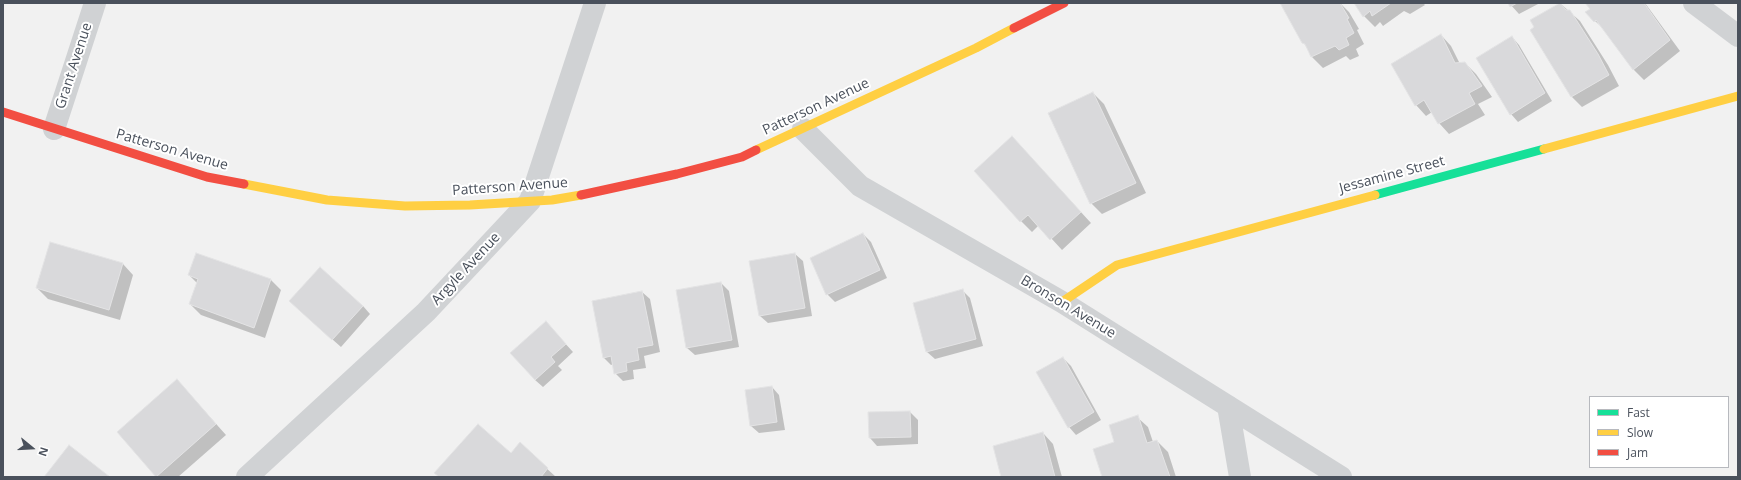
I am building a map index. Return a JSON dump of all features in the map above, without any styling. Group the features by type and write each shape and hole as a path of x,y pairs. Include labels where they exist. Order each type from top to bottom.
{"street":[{"name":"Grant Avenue","path":"54,129 95,3"},
{"name":"Argyle Avenue","path":"247,477 426,312 530,201 595,3"},
{"name":"Patterson Avenue","path":"3,112 207,177 327,200 405,206 470,205 552,200 593,193 677,174 742,157 976,48 1064,3"},
{"path":"1694,3 1738,36"},
{"name":"Jessamine Street","path":"1062,302 1117,265 1738,96"},
{"name":"Bronson Avenue","path":"803,129 860,186 1062,302 1341,477"},
{"path":"1228,406 1240,477"}],"building":[{"path":"1280,3 1340,3 1349,18 1347,19 1354,33 1346,38 1349,45 1339,50 1335,46 1311,57 1305,44 1302,43"},
{"path":"1354,3 1391,3 1372,16 1370,11 1363,17"},
{"path":"1508,3 1517,3 1510,7"},
{"path":"1560,3 1566,10 1570,10 1598,54 1609,75 1571,97 1530,30 1534,27 1530,20"},
{"path":"1585,3 1644,3 1670,40 1633,70 1596,20 1594,22 1585,12 1590,9"},
{"path":"1441,34 1455,63 1465,62 1482,86 1469,93 1475,104 1438,124 1424,100 1415,106 1391,64"},
{"path":"1512,36 1545,93 1510,115 1476,58"},
{"path":"1093,92 1136,183 1090,204 1048,113"},
{"path":"1012,136 1081,212 1050,240 1028,215 1020,222 974,171"},
{"path":"863,233 880,270 826,295 810,258"},
{"path":"50,242 123,263 109,310 36,288"},
{"path":"196,253 271,279 254,328 189,304 198,279 188,275"},
{"path":"795,253 805,308 759,316 749,261"},
{"path":"320,267 363,306 332,340 289,301"},
{"path":"721,282 732,340 686,348 676,290"},
{"path":"963,289 976,339 926,352 913,303"},
{"path":"642,291 653,345 637,348 639,360 626,363 627,371 614,374 611,356 603,358 592,301"},
{"path":"546,321 566,344 551,357 555,362 535,380 510,353"},
{"path":"1063,357 1094,412 1068,428 1036,372"},
{"path":"177,379 216,424 156,477 117,432"},
{"path":"772,386 777,422 750,426 745,390"},
{"path":"910,411 911,437 869,438 868,412"},
{"path":"1138,415 1147,443 1157,440 1170,477 1102,477 1093,449 1114,442 1109,425"},
{"path":"478,424 511,453 520,442 548,468 541,477 439,477 434,473"},
{"path":"1043,432 1055,477 1001,477 993,446"},
{"path":"69,445 110,477 44,477"}],"traffic: fast":[{"path":"1375,195 1544,149"}],"traffic: slow":[{"path":"756,150 976,48 1014,28"},
{"path":"1544,149 1738,96"},
{"path":"244,184 327,200 405,206 470,205 552,200 581,195"},
{"path":"1062,302 1117,265 1375,195"}],"traffic: jam":[{"path":"1014,28 1064,3"},
{"path":"3,112 207,177 244,184"},
{"path":"581,195 677,174 742,157 756,150"}]}
